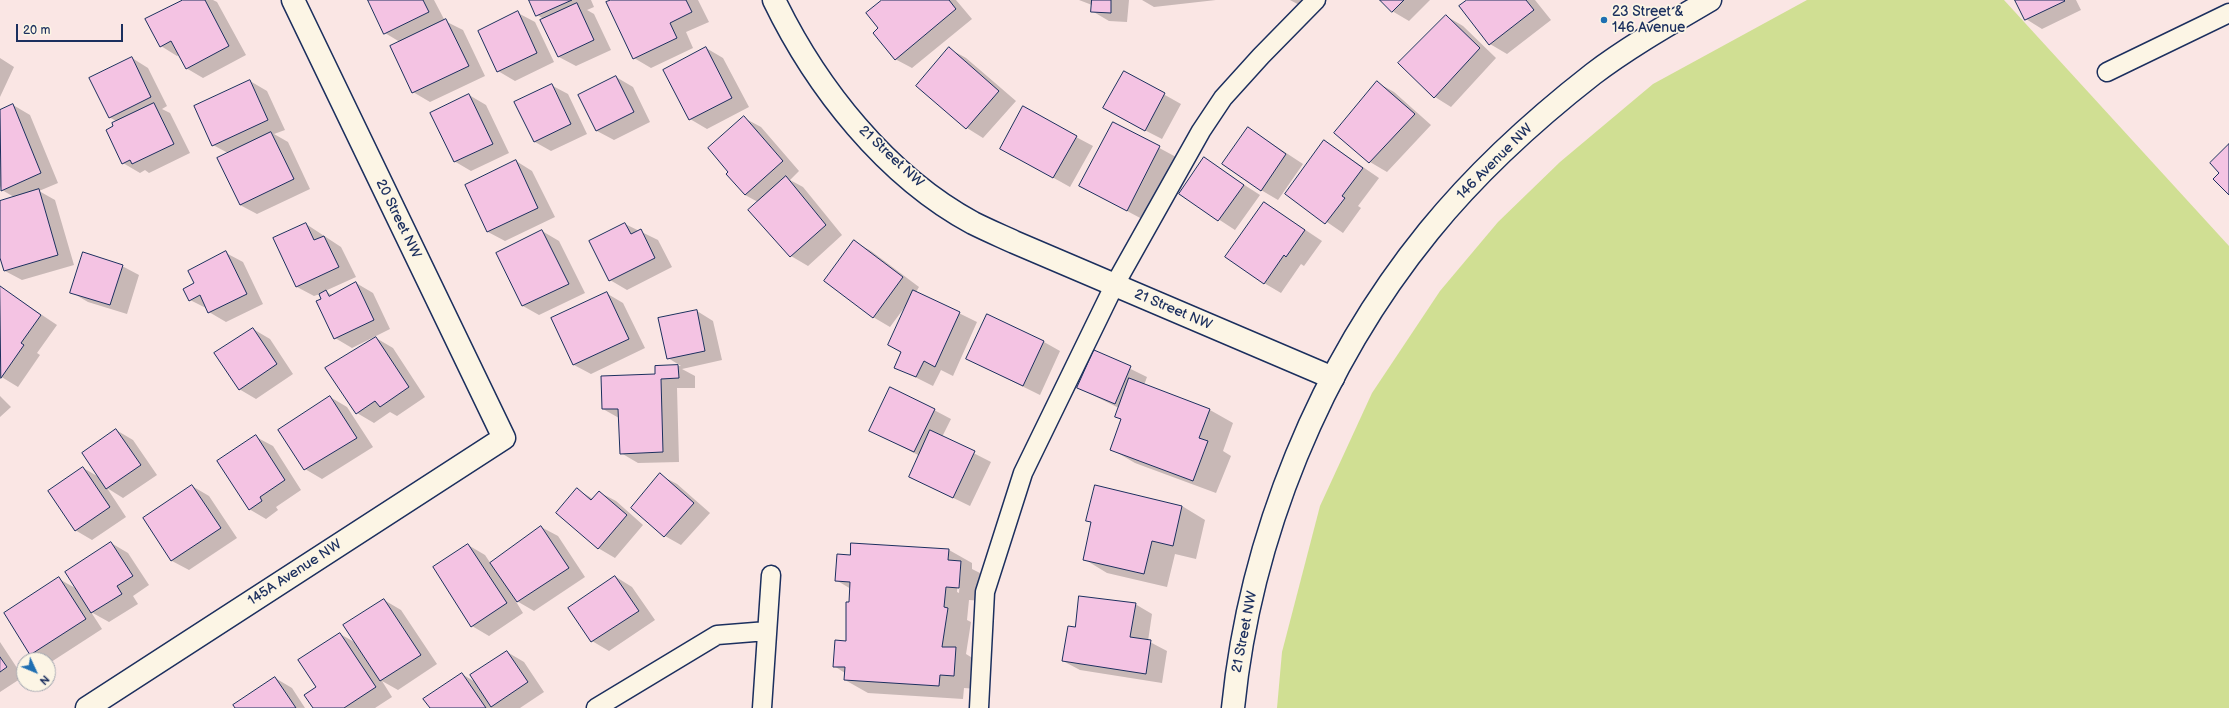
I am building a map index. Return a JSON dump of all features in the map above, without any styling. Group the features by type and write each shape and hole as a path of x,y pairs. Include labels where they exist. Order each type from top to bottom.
{"street":[{"name":"20 Street NW","path":"293,0 504,438"},
{"name":"21 Street NW","path":"774,0 792,36 836,103 900,170 936,198 972,222 1114,286 1333,378 1301,443 1272,522 1247,617 1237,668 1233,708"},
{"name":"146 Avenue NW","path":"1333,378 1355,338 1388,288 1429,231 1484,170 1540,118 1595,73 1656,32 1710,0"},
{"name":"145A Avenue NW","path":"87,708 504,438"}],"lane":[{"path":"979,708 985,592 1023,473 1114,286 1201,131 1223,98 1261,56 1316,0"},
{"path":"2107,72 2229,13"},
{"path":"762,708 771,575"},
{"path":"596,708 717,634 767,631"}],"green space":[{"path":"1807,0 2004,0 2229,246 2229,708 1277,708 1282,652 1320,506 1372,393 1440,291 1498,222 1560,162 1653,84"}],"building":[{"path":"183,0 205,0 229,46 186,69 171,41 160,47 145,19"},
{"path":"368,0 423,0 429,12 384,34"},
{"path":"529,0 572,0 536,16"},
{"path":"611,0 686,0 692,12 670,23 677,38 633,59 606,2"},
{"path":"882,0 949,0 956,9 895,60 873,33 878,28 866,13"},
{"path":"1092,0 1111,0 1111,13 1091,12"},
{"path":"1380,0 1404,0 1392,12"},
{"path":"1467,0 1526,0 1534,10 1489,45 1459,6"},
{"path":"2015,0 2064,0 2065,1 2025,20"},
{"path":"577,3 594,40 558,57 540,20"},
{"path":"518,11 537,53 497,72 478,31"},
{"path":"1446,15 1480,48 1434,98 1398,63"},
{"path":"446,19 469,66 412,93 390,46"},
{"path":"706,47 732,98 689,120 663,70"},
{"path":"949,47 999,91 966,129 916,86"},
{"path":"132,57 151,97 109,118 89,78"},
{"path":"1124,71 1165,93 1145,131 1103,108"},
{"path":"616,76 634,112 596,131 578,95"},
{"path":"250,80 268,120 212,146 194,106"},
{"path":"1377,81 1415,114 1369,163 1334,133"},
{"path":"552,84 571,124 534,142 514,102"},
{"path":"469,94 493,144 454,162 430,113"},
{"path":"154,103 174,144 132,164 130,160 122,164 106,130 113,126 112,123"},
{"path":"13,104 41,173 1,191 0,110"},
{"path":"1023,106 1077,136 1053,178 1000,149"},
{"path":"744,116 783,161 745,195 726,174 728,172 708,148"},
{"path":"1113,122 1160,146 1127,211 1079,186"},
{"path":"1248,127 1286,154 1261,191 1222,164"},
{"path":"271,132 294,179 240,205 217,158"},
{"path":"1324,140 1363,168 1342,196 1345,198 1325,224 1285,194"},
{"path":"2229,144 2229,195 2213,179 2219,173 2210,163"},
{"path":"1204,157 1244,185 1218,221 1179,194"},
{"path":"516,160 538,208 487,232 465,185"},
{"path":"786,176 826,225 790,257 748,210"},
{"path":"39,189 58,255 4,271 0,258 0,201"},
{"path":"1264,202 1305,230 1286,257 1284,255 1264,284 1225,257"},
{"path":"306,223 314,240 324,236 339,267 296,287 273,238"},
{"path":"625,223 631,234 641,229 655,258 609,281 589,241"},
{"path":"542,230 569,284 522,306 496,253"},
{"path":"854,240 903,277 873,318 824,281"},
{"path":"226,251 247,294 208,313 200,295 189,301 183,289 194,283 188,271"},
{"path":"83,252 123,265 110,305 70,293"},
{"path":"356,282 374,320 334,339 316,301 321,299 319,294 326,290 329,296"},
{"path":"0,286 41,315 21,343 24,345 1,378"},
{"path":"913,290 960,312 935,367 924,361 916,377 894,368 901,352 888,345"},
{"path":"607,292 629,339 573,365 551,318"},
{"path":"697,310 705,351 667,359 658,318"},
{"path":"987,314 1044,341 1023,386 966,359"},
{"path":"253,328 277,364 239,390 214,353"},
{"path":"376,337 409,387 380,407 375,401 356,414 325,368"},
{"path":"1094,350 1131,366 1115,404 1077,388"},
{"path":"678,365 679,378 661,379 663,452 620,454 618,409 602,409 601,376 655,374 655,366"},
{"path":"1129,378 1210,409 1199,438 1208,441 1193,481 1110,450 1121,419 1115,417"},
{"path":"890,387 935,409 914,452 869,431"},
{"path":"330,396 357,438 304,470 278,430"},
{"path":"116,429 141,465 106,489 82,453"},
{"path":"930,430 975,451 953,498 909,477"},
{"path":"256,435 285,480 260,497 262,501 249,510 217,461"},
{"path":"83,467 110,507 75,531 48,491"},
{"path":"660,473 694,503 664,537 631,508"},
{"path":"192,485 221,528 171,561 143,518"},
{"path":"1095,485 1182,506 1173,546 1152,541 1144,574 1083,560 1091,522 1086,521"},
{"path":"577,488 591,500 599,491 627,515 598,549 556,513"},
{"path":"541,526 569,568 517,602 490,563"},
{"path":"111,542 133,576 117,586 122,594 91,613 65,572"},
{"path":"851,543 949,549 948,560 961,561 959,588 946,587 944,607 948,608 942,647 956,647 954,676 940,675 939,686 844,680 845,667 833,667 835,640 846,641 846,602 849,602 850,582 835,581 837,554 850,555"},
{"path":"468,544 507,603 471,627 433,567"},
{"path":"615,576 639,611 591,642 568,608"},
{"path":"59,577 86,619 35,652 28,652 4,613"},
{"path":"1079,596 1136,603 1130,637 1151,640 1146,674 1062,661 1068,626 1075,627"},
{"path":"384,599 421,655 380,681 343,625"},
{"path":"340,633 376,687 344,708 313,708 304,695 316,687 298,660"},
{"path":"507,651 528,682 491,707 470,675"},
{"path":"0,657 7,667 0,672"},
{"path":"462,673 486,708 430,708 423,699"},
{"path":"275,677 296,708 235,708 233,705"}],"place":[{"name":"23 Street & 146 Avenue","path":"1604,20"}]}
